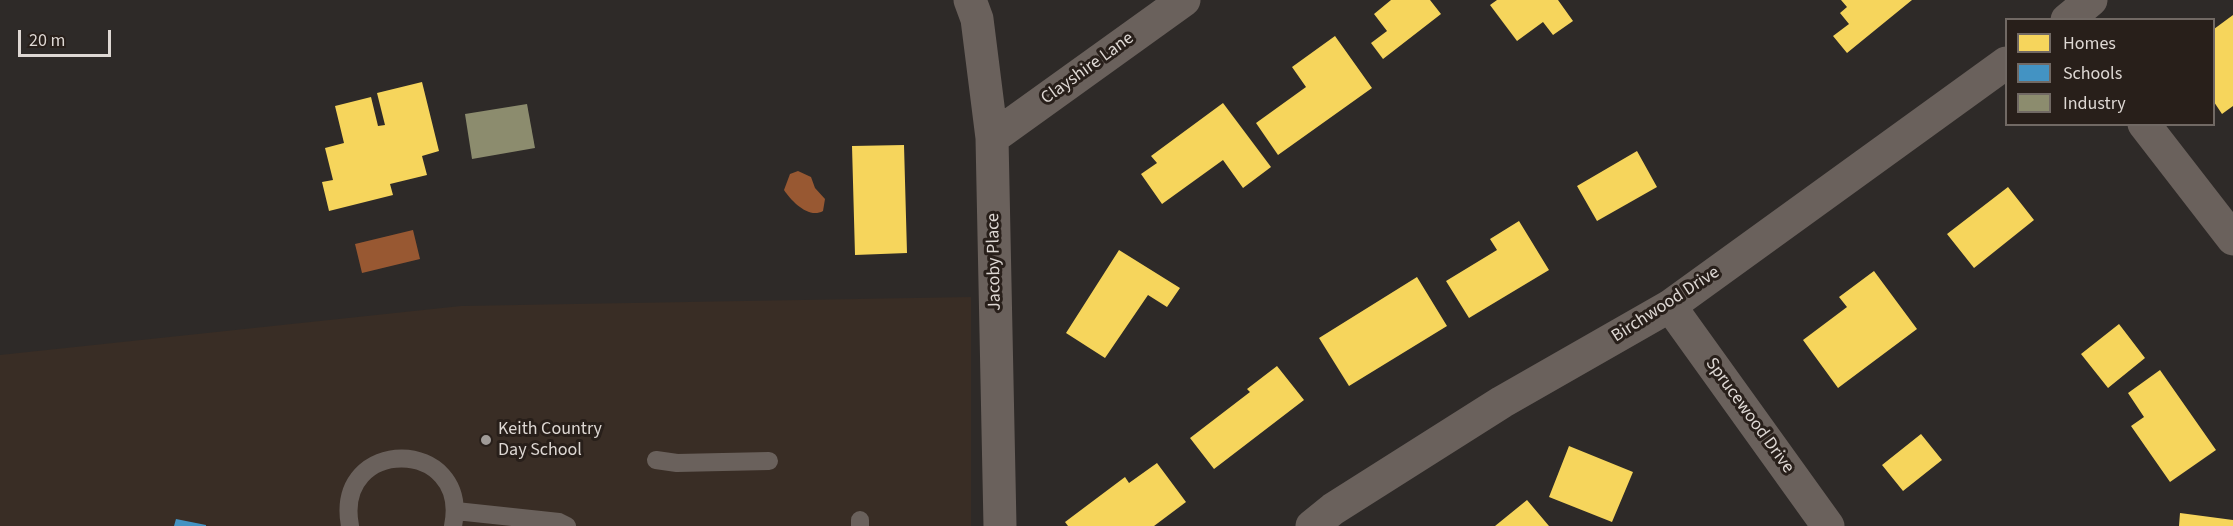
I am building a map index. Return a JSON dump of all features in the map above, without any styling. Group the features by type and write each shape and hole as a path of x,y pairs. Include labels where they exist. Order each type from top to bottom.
{"street":[{"name":"Jacoby Place","path":"970,0 977,19 992,138 1000,526"},
{"name":"Clayshire Lane","path":"992,138 1184,0"},
{"path":"2069,18 2091,0"},
{"name":"Birchwood Drive","path":"1312,526 1333,509 1502,402 1670,306 2005,64"},
{"path":"2146,126 2233,239"},
{"name":"Sprucewood Drive","path":"1670,306 1828,526"}],"lane":[{"path":"350,526 347,508 352,490 361,474 376,463 394,458 412,458 430,465 444,477 453,493 454,519 559,522 567,526"},
{"path":"656,460 677,463 769,461"}],"shaded area":[{"path":"798,171 811,177 815,188 825,199 823,211 812,213 801,208 784,190 790,174"},
{"path":"413,230 420,259 362,273 355,244"},
{"name":"Keith Country Day School","path":"971,297 971,526 0,526 0,355 461,306"}],"building: Homes":[{"path":"1391,0 1430,0 1441,14 1383,59 1371,43 1387,31 1374,14"},
{"path":"1497,0 1558,0 1573,21 1553,35 1543,22 1517,41 1490,5"},
{"path":"1841,0 1912,0 1847,53 1833,36 1849,24 1840,13 1847,7"},
{"path":"2233,15 2233,106 2222,114 2215,104 2215,28"},
{"path":"1335,36 1372,88 1278,155 1256,123 1306,87 1292,67"},
{"path":"422,82 439,151 422,156 427,175 390,184 393,195 329,211 322,182 333,180 325,148 344,143 335,106 371,97 378,126 385,125 377,93"},
{"path":"1223,103 1271,167 1243,188 1223,160 1162,204 1141,174 1157,163 1151,156"},
{"path":"904,145 907,253 855,255 852,146"},
{"path":"1637,151 1657,187 1597,221 1577,186"},
{"path":"2008,187 2034,220 1974,268 1947,234"},
{"path":"1519,221 1549,270 1469,318 1446,281 1497,250 1490,239"},
{"path":"1119,250 1180,288 1167,307 1148,295 1105,358 1066,333"},
{"path":"1874,271 1917,329 1838,388 1803,340 1847,307 1839,297"},
{"path":"1417,277 1447,326 1349,386 1319,338"},
{"path":"2119,324 2145,358 2108,388 2081,354"},
{"path":"1277,366 1304,400 1214,469 1190,438 1250,392 1247,389"},
{"path":"2160,370 2216,450 2170,482 2131,426 2144,417 2128,393"},
{"path":"1921,434 1942,460 1903,491 1882,465"},
{"path":"1569,446 1633,472 1612,522 1549,497"},
{"path":"1157,463 1186,502 1154,526 1068,526 1065,522 1125,477 1129,483"},
{"path":"1527,500 1549,526 1495,526"},
{"path":"2180,513 2233,520 2233,526 2179,526"}],"building: Schools":[{"path":"176,519 206,525 206,526 174,526"}],"building: Industry":[{"path":"527,104 535,148 472,159 465,114"}],"place":[{"name":"Keith Country Day School","path":"486,440"}]}
